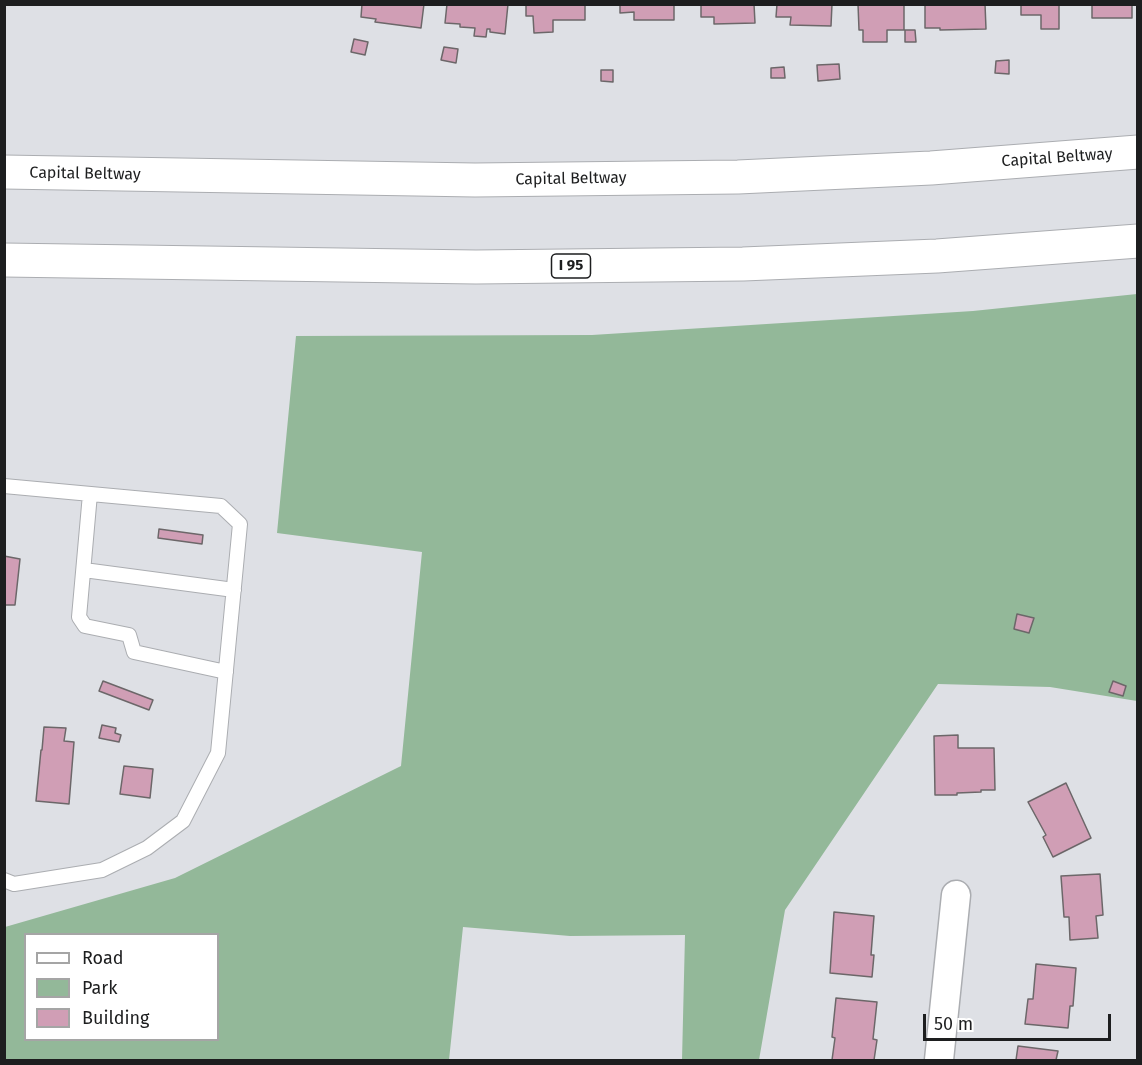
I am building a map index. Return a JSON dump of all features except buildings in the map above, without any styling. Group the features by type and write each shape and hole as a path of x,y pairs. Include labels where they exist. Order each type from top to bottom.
{"highway":[{"name":"Capital Beltway","path":"4,172 475,180 738,177 931,168 1137,152"},
{"name":"I 95","path":"4,260 476,267 742,264 937,256 1137,241"}],"street":[{"path":"939,1060 956,895"}],"lane":[{"path":"4,486 221,506 240,524 218,753 183,821 147,848 102,870 14,884 4,880"},
{"path":"90,494 80,617 85,626 129,636 134,652 226,672"},
{"path":"84,570 234,590"}],"green space":[{"path":"1137,294 1137,701 1050,687 938,684 785,910 759,1060 682,1060 685,935 570,936 463,927 449,1060 5,1060 5,927 175,878 401,766 422,552 277,533 296,336 592,335 973,311"}]}
